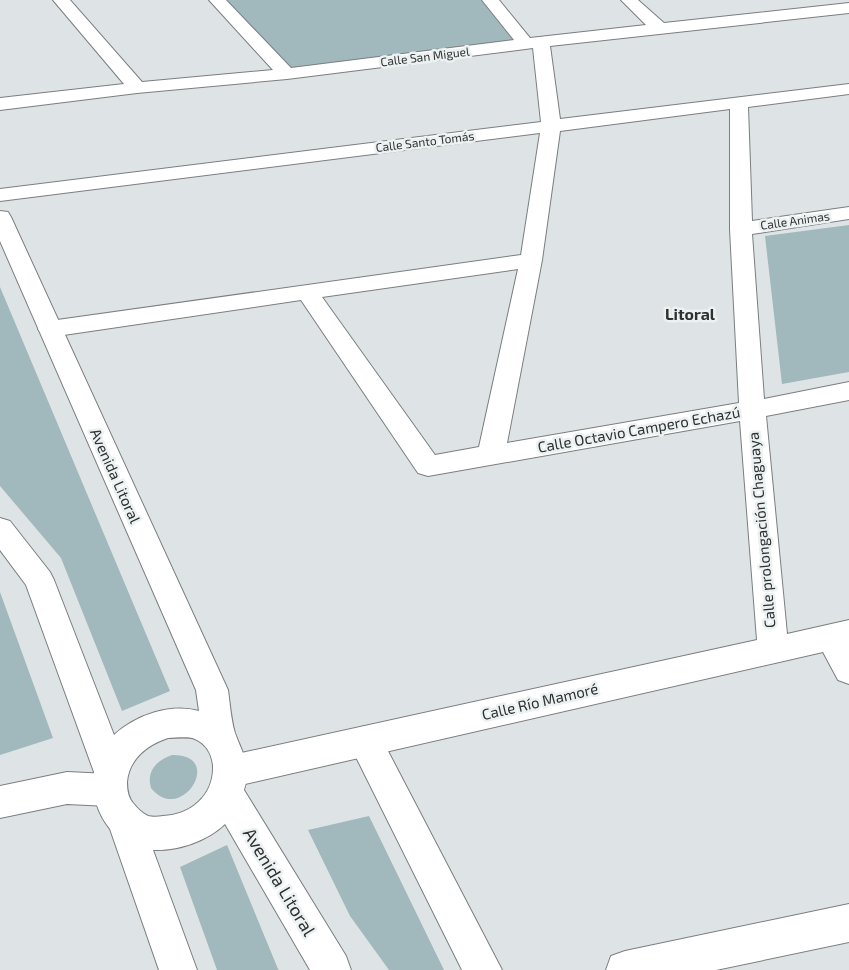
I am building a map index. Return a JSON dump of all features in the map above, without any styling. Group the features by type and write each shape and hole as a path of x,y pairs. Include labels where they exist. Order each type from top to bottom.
{"street":[{"path":"61,0 137,88"},
{"path":"217,0 287,74"},
{"path":"490,0 534,43 551,127 531,260 491,455"},
{"path":"629,0 660,29"},
{"path":"765,0 784,16"},
{"name":"Calle San Miguel","path":"0,104 137,88 287,74 534,43 849,8"},
{"name":"Calle Santo Tomás","path":"0,195 849,89"},
{"name":"Calle prolongación Chaguaya","path":"739,104 740,228 752,410 772,650"},
{"name":"Calle Animas","path":"740,228 849,213"},
{"name":"Avenida Litoral","path":"0,217 212,690 219,738"},
{"path":"50,329 531,260"},
{"name":"Calle Octavio Campero Echazú","path":"307,292 428,466 752,410 849,391"},
{"path":"0,529 38,580 61,635 178,970"},
{"path":"840,635 849,670"},
{"name":"Calle Río Mamoré","path":"229,782 366,741 840,635"},
{"path":"187,722 206,728 219,738 229,753 229,782 217,807 202,821 182,831 160,834 140,831 115,794 123,750 132,740 149,729 168,723 187,722"},
{"path":"366,741 483,970"},
{"name":"Avenida Litoral","path":"229,782 332,970"},
{"path":"0,802 67,788 115,794"},
{"path":"624,970 849,923"}],"shaded area":[{"path":"221,0 483,0 517,43 289,71"},
{"path":"849,225 849,372 782,384 765,236"},
{"path":"0,287 170,691 122,711 61,558 0,486"},
{"path":"0,592 53,738 0,755"},
{"path":"172,755 188,758 196,765 197,775 193,785 185,794 175,799 163,797 151,788 150,782 151,771 157,763"},
{"path":"369,816 444,970 389,970 350,916 308,830"},
{"path":"227,845 279,970 217,970 180,867"}],"district":[{"name":"Litoral","path":"690,314"}]}
